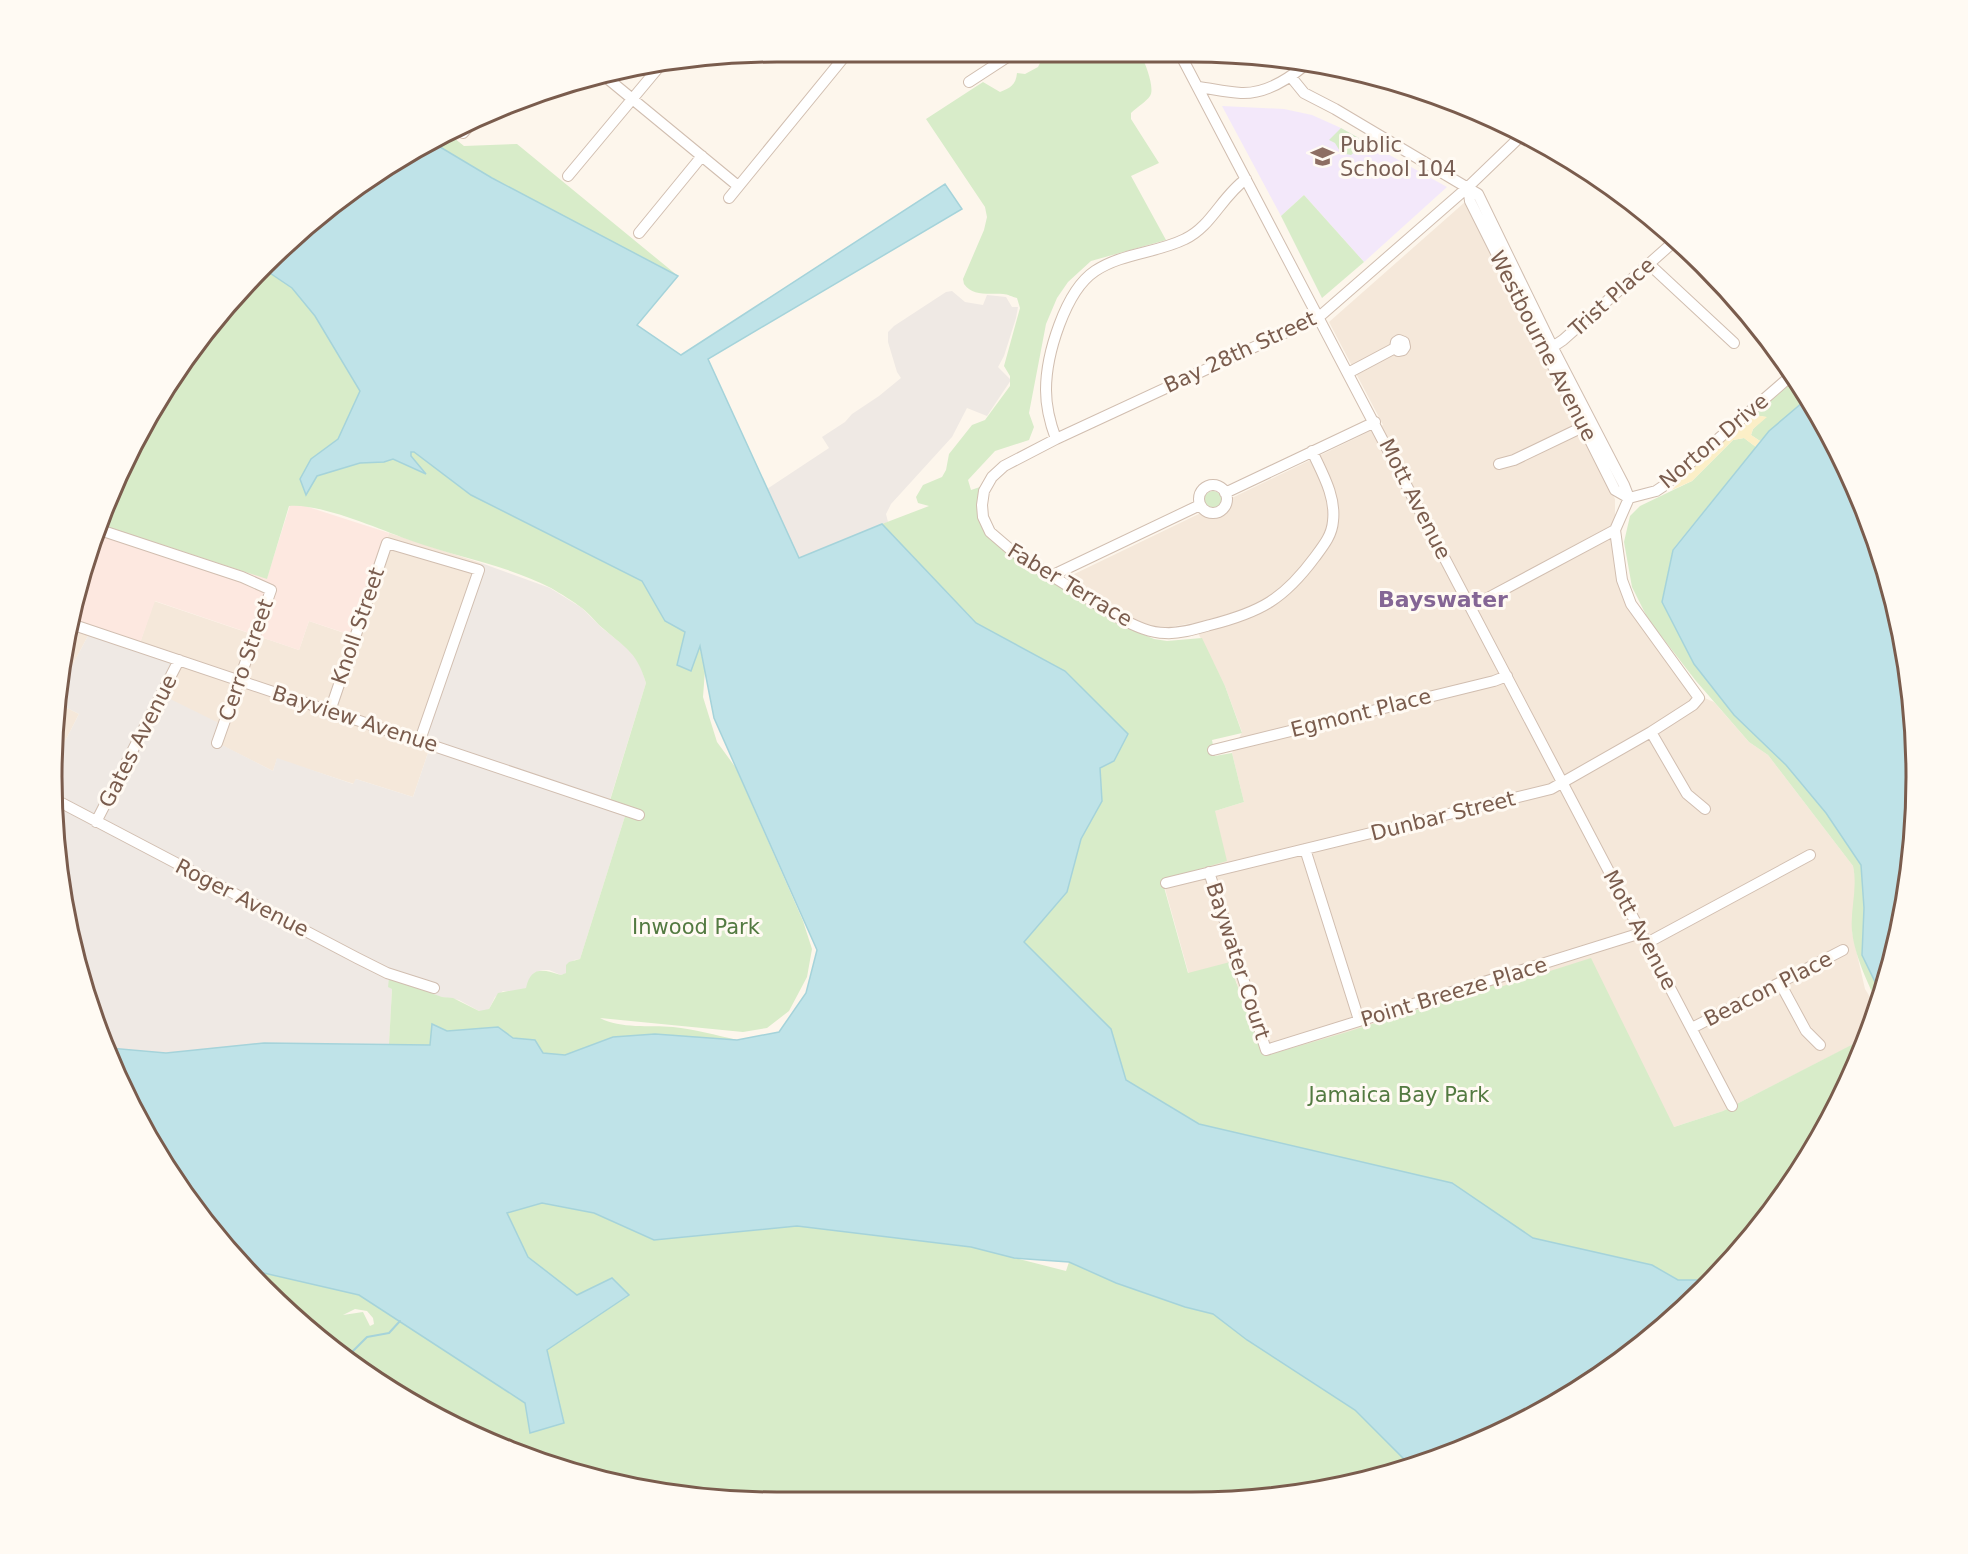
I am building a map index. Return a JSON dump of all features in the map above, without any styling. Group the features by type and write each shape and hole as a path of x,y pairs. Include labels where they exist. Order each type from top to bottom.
{"street":[{"path":"729,198 840,62"},
{"path":"969,82 1000,62"},
{"name":"Mott Avenue","path":"1185,62 1732,1106"},
{"path":"1199,87 1243,93 1274,85 1299,70"},
{"path":"568,176 654,72"},
{"name":"Westbourne Avenue","path":"1291,77 1304,93 1478,194 1549,349 1629,498"},
{"path":"611,81 738,186"},
{"name":"Bay 28th Street","path":"987,485 1004,466 1056,439 1319,316 1468,187 1517,140"},
{"path":"639,233 702,156"},
{"path":"1056,439 1047,411 1047,379 1065,310 1076,289 1096,270 1124,258 1186,239 1199,230 1234,187 1246,179"},
{"name":"Trist Place","path":"1549,349 1670,245"},
{"path":"1649,264 1734,343"},
{"path":"1348,373 1395,348"},
{"name":"Norton Drive","path":"1629,498 1656,491 1665,485 1786,380"},
{"path":"1225,493 1375,422"},
{"path":"1499,464 1514,460 1588,425"},
{"name":"Faber Terrace","path":"987,485 982,511 987,529 1006,546 1117,617 1134,625 1162,633 1194,629 1230,620 1266,606 1282,595 1301,576 1327,542 1334,508 1312,451"},
{"path":"1218,486 1225,493 1225,506 1219,512 1210,513 1202,509 1199,496 1204,488 1218,486"},
{"path":"1471,607 1615,530 1629,498"},
{"path":"1051,576 1200,505"},
{"name":"Dunbar Street","path":"1166,883 1551,789 1694,705 1699,698 1631,604 1622,580 1615,530"},
{"name":"Cerro Street","path":"105,532 196,561 271,590 217,743"},
{"name":"Knoll Street","path":"330,711 387,543 479,570 420,740"},
{"name":"Bayview Avenue","path":"78,626 639,815"},
{"name":"Gates Avenue","path":"96,822 179,660"},
{"name":"Egmont Place","path":"1213,750 1507,676"},
{"path":"1651,732 1687,794 1705,809"},
{"name":"Roger Avenue","path":"63,804 387,973 434,988"},
{"path":"1305,849 1359,1020"},
{"path":"1647,943 1810,855"},
{"name":"Baywater Court","path":"1209,872 1266,1050"},
{"name":"Point Breeze Place","path":"1266,1050 1641,933"},
{"name":"Beacon Place","path":"1692,1028 1843,950"},
{"path":"1780,983 1806,1031 1820,1045"}],"shaded area":[{"name":"Public School 104","path":"1222,106 1284,109 1312,115 1341,128 1447,187 1364,262 1304,195 1281,216"},
{"path":"1465,202 1615,499 1615,547 1626,602 1693,693 1714,702 1749,742 1768,755 1853,866 1856,881 1852,932 1865,989 1872,998 1855,1044 1723,1111 1674,1127 1263,1061 1230,963 1189,975 1162,878 1215,811 1244,802 1232,753 1242,732 1225,686 1193,623 1164,628 1142,624 1124,616 1066,578 1383,425 1329,322"},
{"path":"952,291 965,302 983,305 987,295 1006,297 1012,307 1018,307 1004,356 998,367 1011,380 987,416 967,408 952,437 891,504 886,514 888,522 799,559 767,489 829,448 822,437 901,378 888,342 888,332 946,292"},
{"path":"290,505 302,505 389,533 354,636 309,621 299,650 155,601 139,646 78,625 99,547 107,527 267,578"},
{"path":"389,533 481,563 422,740 431,744 413,797 356,779 354,784 277,759 273,771 219,744 162,695 139,646 154,601 299,650 309,621 353,636"},
{"path":"481,563 550,588 582,608 602,628 632,652 640,665 646,683 608,806 626,813 580,959 574,960 567,973 561,975 542,970 534,973 527,988 510,992 503,991 495,997 489,1009 485,1011 479,1011 459,1000 392,989 389,1044 264,1043 166,1053 115,1048 99,1007 75,917 63,824 63,746 79,714 65,707 68,684 70,669 91,630 181,659 162,695 225,726 220,744 273,771 277,758 353,784 356,779 413,797 431,744 422,741"},
{"path":"78,625 91,630 70,669"},
{"path":"65,707 79,714 63,746"}],"green space":[{"name":"Jamaica Bay Park","path":"1040,62 1144,62 1151,93 1131,113 1131,119 1159,163 1131,176 1166,240 1091,261 1068,282 1057,298 1046,324 1029,413 1034,427 1029,440 995,451 968,480 971,490 983,486 989,537 995,543 1117,623 1154,639 1167,641 1202,638 1225,686 1242,733 1212,740 1215,756 1232,753 1244,802 1215,811 1227,861 1162,880 1188,973 1230,962 1265,1056 1497,984 1503,986 1591,958 1674,1127 1723,1111 1855,1043 1833,1093 1786,1175 1759,1213 1700,1280 1678,1280 1652,1265 1533,1238 1452,1183 1199,1124 1126,1080 1111,1029 1024,942 1067,892 1081,839 1102,801 1100,768 1065,671 976,623 882,524 929,506 918,503 916,497 923,485 942,477 949,454 972,425 985,420 1010,386 1010,376 1004,366 1020,308 1017,298 1005,294 977,293 964,284 963,279 984,230 987,217 985,207 926,119 983,82 1000,92 1014,83 1017,73 1025,74 1038,67"},
{"path":"1341,128 1366,142 1351,155 1341,153 1335,143 1329,140"},
{"path":"455,138 464,146 517,144 678,276 639,322 423,155"},
{"path":"1304,195 1364,262 1322,298 1281,216"},
{"name":"Inwood Park","path":"269,273 292,288 315,316 360,391 338,439 311,459 306,494 317,476 360,463 393,459 426,474 411,456 411,452 414,452 471,495 642,581 665,621 685,632 699,644 705,670 703,697 717,742 736,768 803,921 812,949 807,977 789,1011 767,1028 743,1032 600,1018 617,1024 689,1029 737,1040 655,1034 613,1037 565,1055 543,1053 535,1040 513,1038 498,1027 447,1031 432,1025 430,1045 389,1044 392,989 388,987 389,978 442,997 453,998 479,1011 489,1009 498,993 526,988 535,972 544,971 561,975 566,973 566,965 569,962 580,959 626,813 608,807 646,683 635,658 625,647 582,608 551,588 518,574 429,547 334,513 302,506 289,506 267,579 107,527 135,461 182,379 209,341"},
{"path":"1789,385 1802,405 1760,441 1751,435 1753,429 1766,417 1754,415"},
{"path":"1744,438 1756,447 1673,549 1662,602 1694,664 1734,715 1786,765 1826,813 1861,865 1864,908 1862,955 1876,983 1873,994 1861,967 1853,940 1855,883 1853,866 1768,755 1749,742 1696,681 1648,619 1632,587 1624,542 1630,516 1640,506 1692,481 1733,440"},
{"path":"1213,491 1219,494 1222,500 1219,506 1213,509 1207,506 1204,500 1207,494"},
{"path":"542,1203 594,1213 654,1240 797,1226 971,1247 1066,1271 1069,1262 1116,1283 1185,1307 1213,1314 1247,1340 1355,1410 1405,1460 1331,1479 1238,1491 777,1492 730,1491 637,1479 547,1455 461,1419 419,1397 341,1345 305,1315 261,1272 359,1295 525,1403 530,1432 564,1422 547,1351 612,1278 577,1295 528,1257 507,1213","holes":["355,1309 367,1311 373,1318 374,1324 370,1326 363,1312 343,1315"]}],"sand":[{"path":"1754,415 1767,417 1753,429 1751,435 1760,441 1756,447 1744,438 1733,440 1692,481 1672,490 1689,472"}],"water":[{"path":"439,146 492,178 678,276 637,325 681,355 945,184 962,209 708,359 799,558 882,524 976,623 1065,671 1128,734 1114,761 1100,768 1102,801 1081,839 1067,892 1024,942 1111,1029 1126,1080 1199,1124 1452,1183 1533,1238 1652,1265 1678,1280 1700,1280 1627,1345 1549,1397 1465,1438 1405,1460 1355,1410 1247,1340 1213,1314 1185,1307 1116,1283 1069,1262 1014,1258 971,1247 797,1226 654,1240 594,1213 542,1203 507,1213 528,1257 577,1295 612,1278 629,1295 547,1350 564,1423 530,1433 525,1403 359,1295 261,1272 209,1213 182,1175 157,1135 115,1048 166,1053 264,1043 430,1045 432,1024 447,1031 498,1027 513,1038 535,1040 543,1053 565,1055 613,1037 655,1034 737,1040 779,1032 806,993 817,950 714,718 700,646 691,671 677,665 685,632 665,621 642,581 471,495 414,452 411,452 411,456 426,474 393,459 384,462 360,463 317,476 306,495 300,479 311,459 338,439 360,391 315,316 292,288 269,273 341,209 379,182"},
{"path":"1801,404 1833,461 1852,503 1869,547 1893,637 1905,730 1905,824 1893,917 1876,983 1862,955 1864,908 1861,865 1826,813 1786,765 1734,715 1694,664 1662,602 1673,550 1769,431"}],"waterway":[{"path":"352,1352 367,1337 389,1333 400,1321"}],"place":[{"name":"Public School 104","path":"1322,157"}],"district":[{"name":"Bayswater","path":"1443,599"}]}
